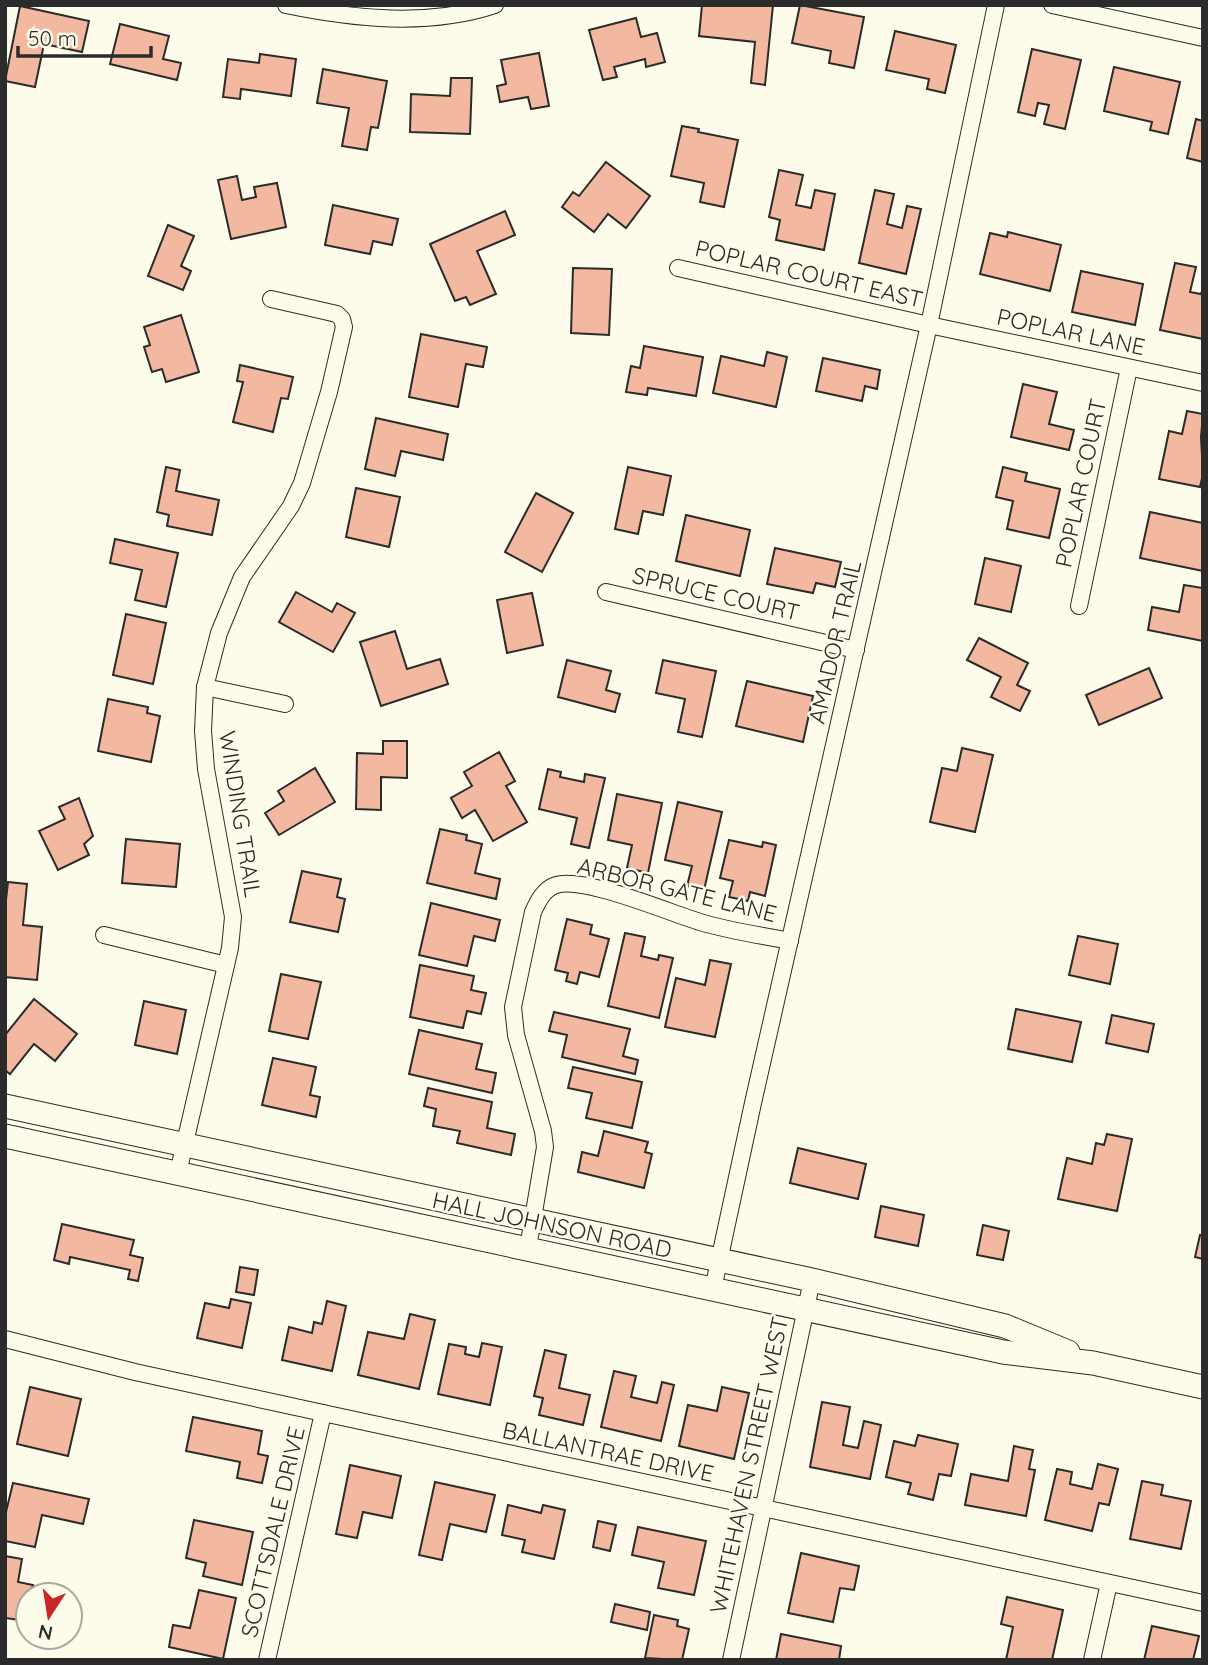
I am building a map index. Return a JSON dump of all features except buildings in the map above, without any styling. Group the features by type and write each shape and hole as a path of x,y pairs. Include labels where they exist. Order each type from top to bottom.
{"main road":[{"name":"HALL JOHNSON ROAD","path":"5,1105 812,1280 1005,1326 1093,1363"},
{"name":"HALL JOHNSON ROAD","path":"5,1136 1003,1352 1093,1363 1203,1387"}],"street":[{"path":"286,5 314,11 435,18 470,13 495,5"},
{"name":"AMADOR TRAIL","path":"713,1289 929,325 996,5"},
{"path":"1052,5 1203,38"},
{"name":"POPLAR COURT EAST","path":"678,268 929,325"},
{"name":"WINDING TRAIL","path":"178,1172 226,965 233,917 206,769 203,731 205,687 219,633 242,577 291,506 302,483 344,327 337,314 271,299"},
{"name":"POPLAR LANE","path":"929,325 1203,383"},
{"name":"POPLAR COURT","path":"1079,606 1129,368"},
{"name":"SPRUCE COURT","path":"606,592 856,650"},
{"path":"205,687 285,704"},
{"name":"ARBOR GATE LANE","path":"528,1248 545,1147 516,1035 513,1007 533,912 538,900 553,886 571,883 629,897 704,923 790,942"},
{"path":"104,934 226,965"},
{"name":"WHITEHAVEN STREET WEST","path":"731,1660 812,1280"},
{"name":"BALLANTRAE DRIVE","path":"5,1339 135,1372 1203,1603"},
{"name":"SCOTTSDALE DRIVE","path":"267,1660 323,1413"},
{"path":"1092,1660 1109,1583"}]}
